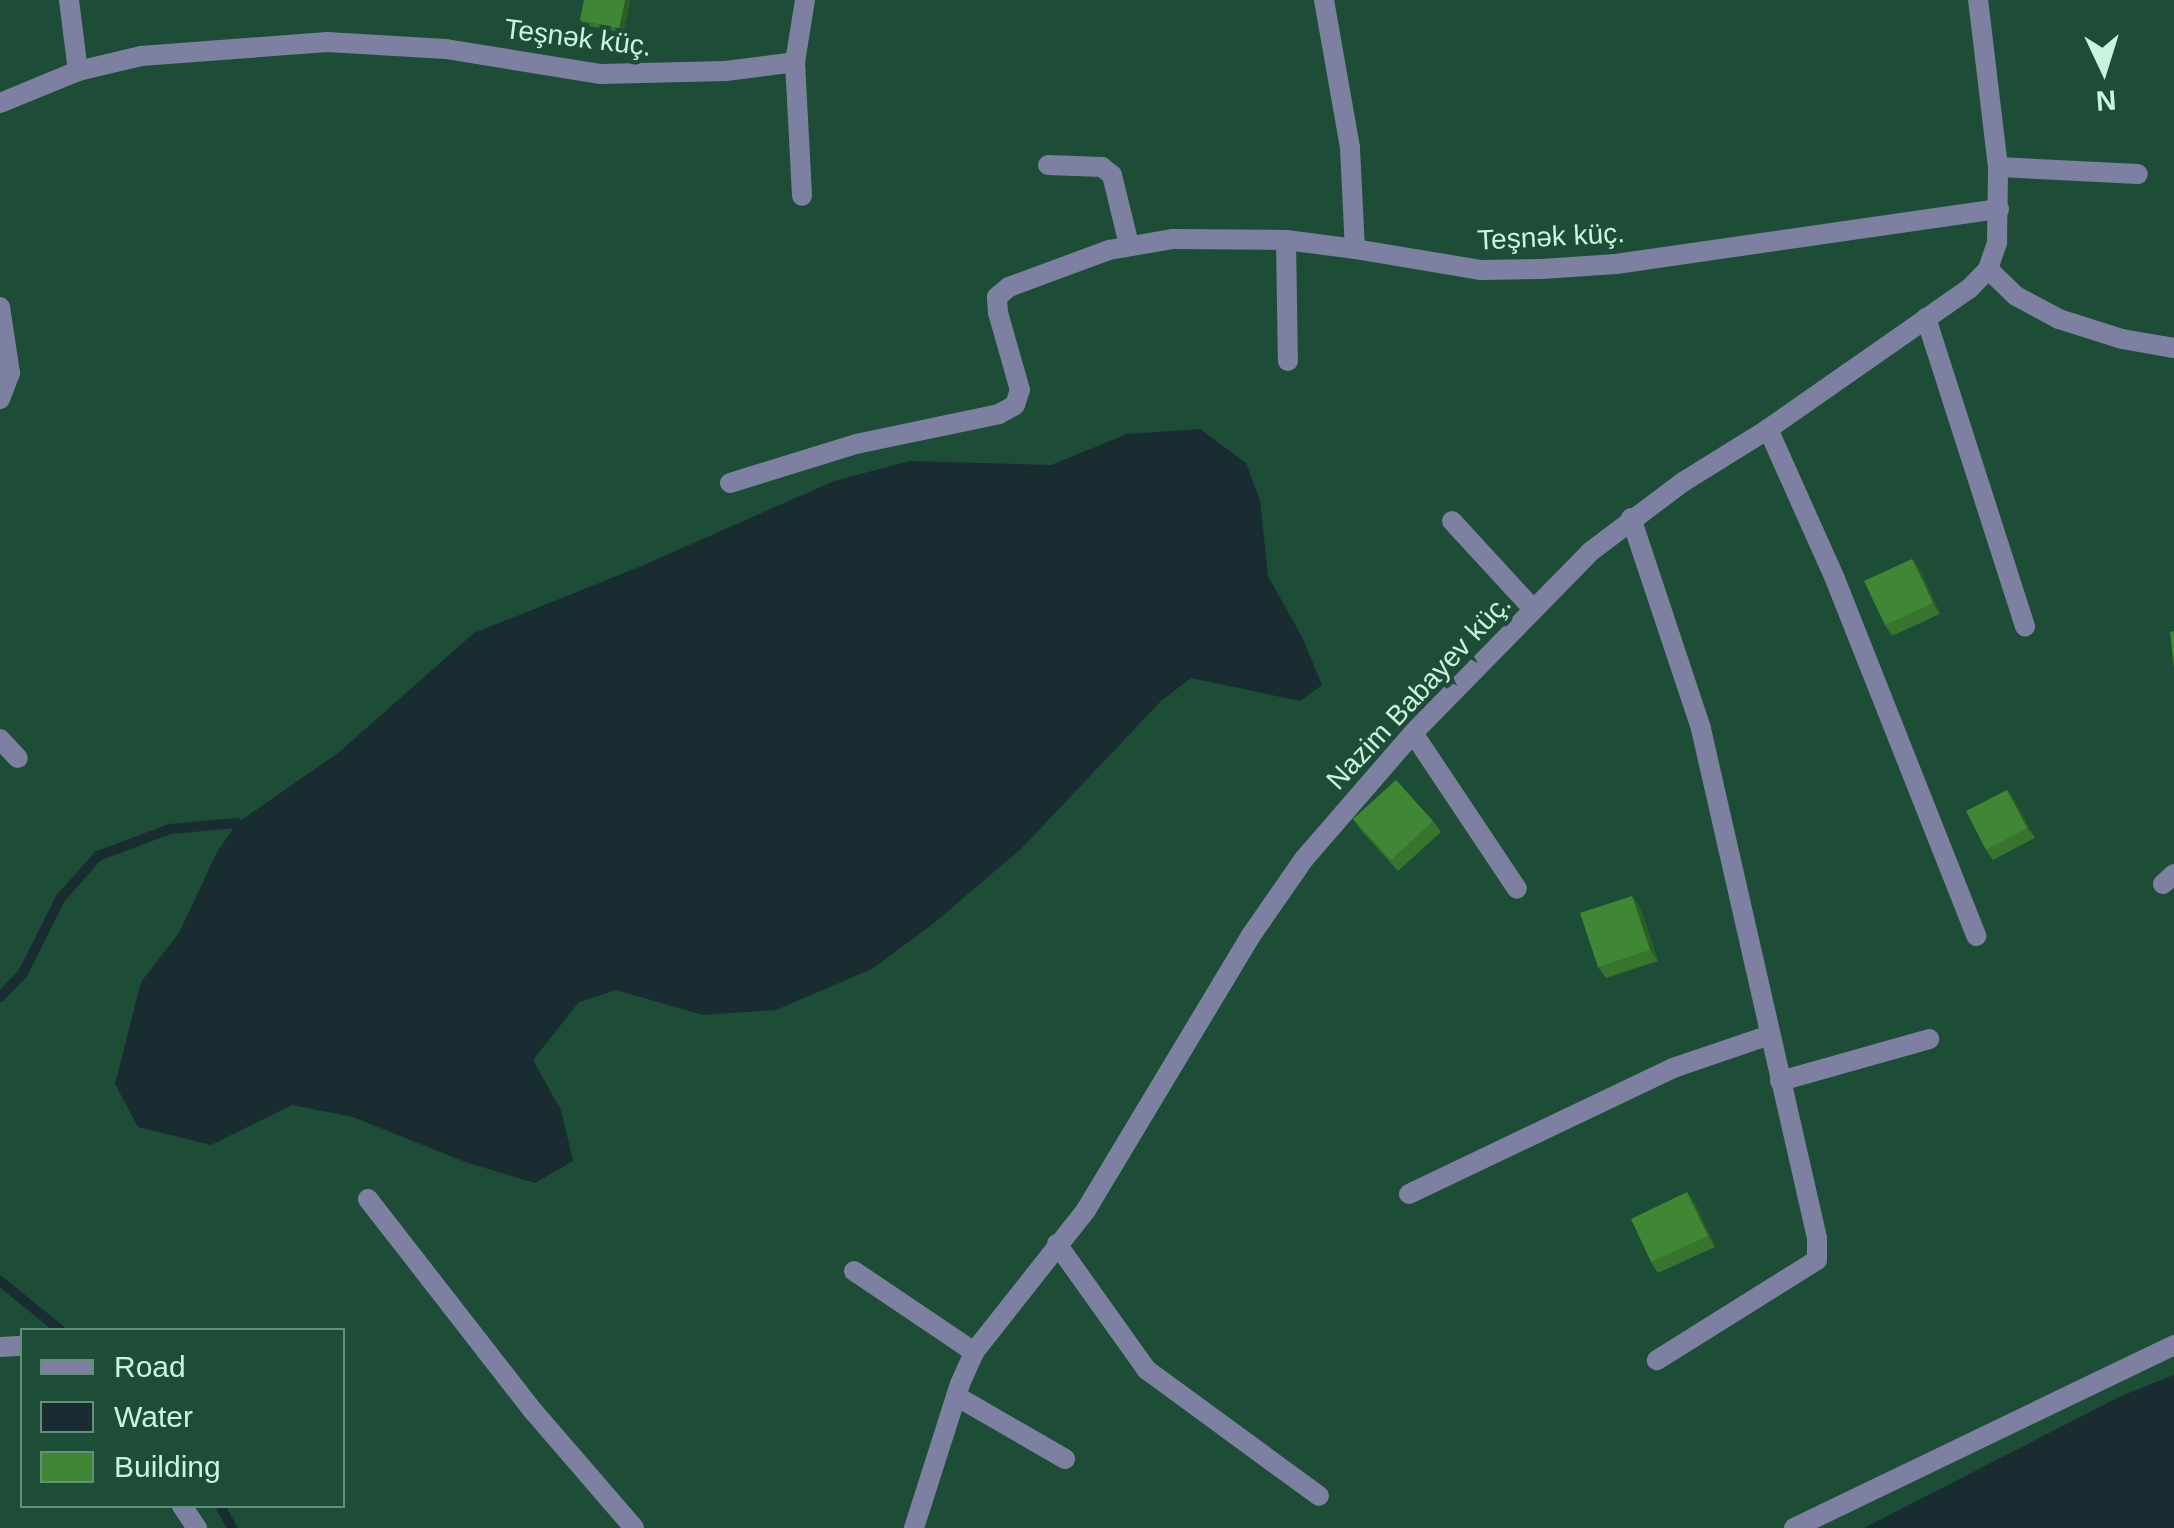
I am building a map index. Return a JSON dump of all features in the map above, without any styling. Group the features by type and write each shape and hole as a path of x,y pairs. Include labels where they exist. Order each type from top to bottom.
{"street":[{"path":"69,0 78,71"},
{"path":"802,196 796,62 805,0"},
{"path":"1324,0 1350,148 1355,249"},
{"path":"1978,0 1998,168 1998,243 1988,269 2016,296 2059,319 2122,339 2174,348"},
{"name":"Teşnək küç.","path":"0,103 78,71 141,56 327,42 446,48 601,74 664,76 796,62"},
{"path":"1048,165 1102,168 1112,175 1128,245"},
{"path":"1998,168 2138,174"},
{"name":"Teşnək küç.","path":"730,484 803,458 1000,414 1015,404 1020,390 997,298 1009,287 1128,245 1173,239 1286,240 1465,268 1542,269 1616,264 1999,210"},
{"path":"1286,240 1288,361"},
{"name":"Nazim Babayev küç.","path":"914,1528 974,1352 1138,1130 1252,934 1304,859 1413,733 1590,552 1631,518 1768,429 1969,289 1988,269"},
{"path":"0,307 10,373 0,399"},
{"path":"1926,318 2025,626"},
{"path":"1768,429 1836,579 1976,936"},
{"path":"1631,518 1701,729 1816,1238 1817,1260 1657,1360"},
{"path":"1452,521 1533,609"},
{"path":"1413,733 1517,890"},
{"path":"0,738 18,758"},
{"path":"1409,1194 1673,1068 1770,1036"},
{"path":"1780,1081 1929,1039"},
{"path":"368,1199 534,1412 634,1528"},
{"path":"1057,1244 1147,1370 1319,1496"},
{"path":"854,1272 974,1352"},
{"path":"1794,1528 2174,1345"},
{"path":"956,1396 1064,1460"}],"water":[{"path":"1200,429 1246,463 1260,500 1268,576 1303,639 1322,685 1300,701 1191,678 1161,701 1021,849 934,923 872,969 776,1010 703,1015 616,990 579,1002 533,1060 561,1110 573,1161 535,1183 468,1163 353,1117 292,1105 211,1145 138,1127 115,1084 141,982 179,933 217,852 237,823 338,753 474,633 644,565 834,481 910,461 1051,465 1127,434"},
{"path":"2174,1375 2174,1528 1864,1528 2121,1396"}],"building":[{"path":"584,0 625,0 619,28 580,20"},
{"path":"1912,559 1933,603 1885,625 1864,581"},
{"path":"2174,631 2174,668 2170,632"},
{"path":"1396,780 1433,821 1391,860 1353,819"},
{"path":"2007,790 2027,828 1986,850 1966,811"},
{"path":"1632,896 1650,950 1598,967 1580,913"},
{"path":"1687,1192 1708,1236 1651,1262 1631,1219"}],"waterway":[{"path":"0,997 23,973 60,899 98,856 170,829 237,823"},
{"path":"0,1281 58,1328"},
{"path":"221,1508 232,1528"}]}
